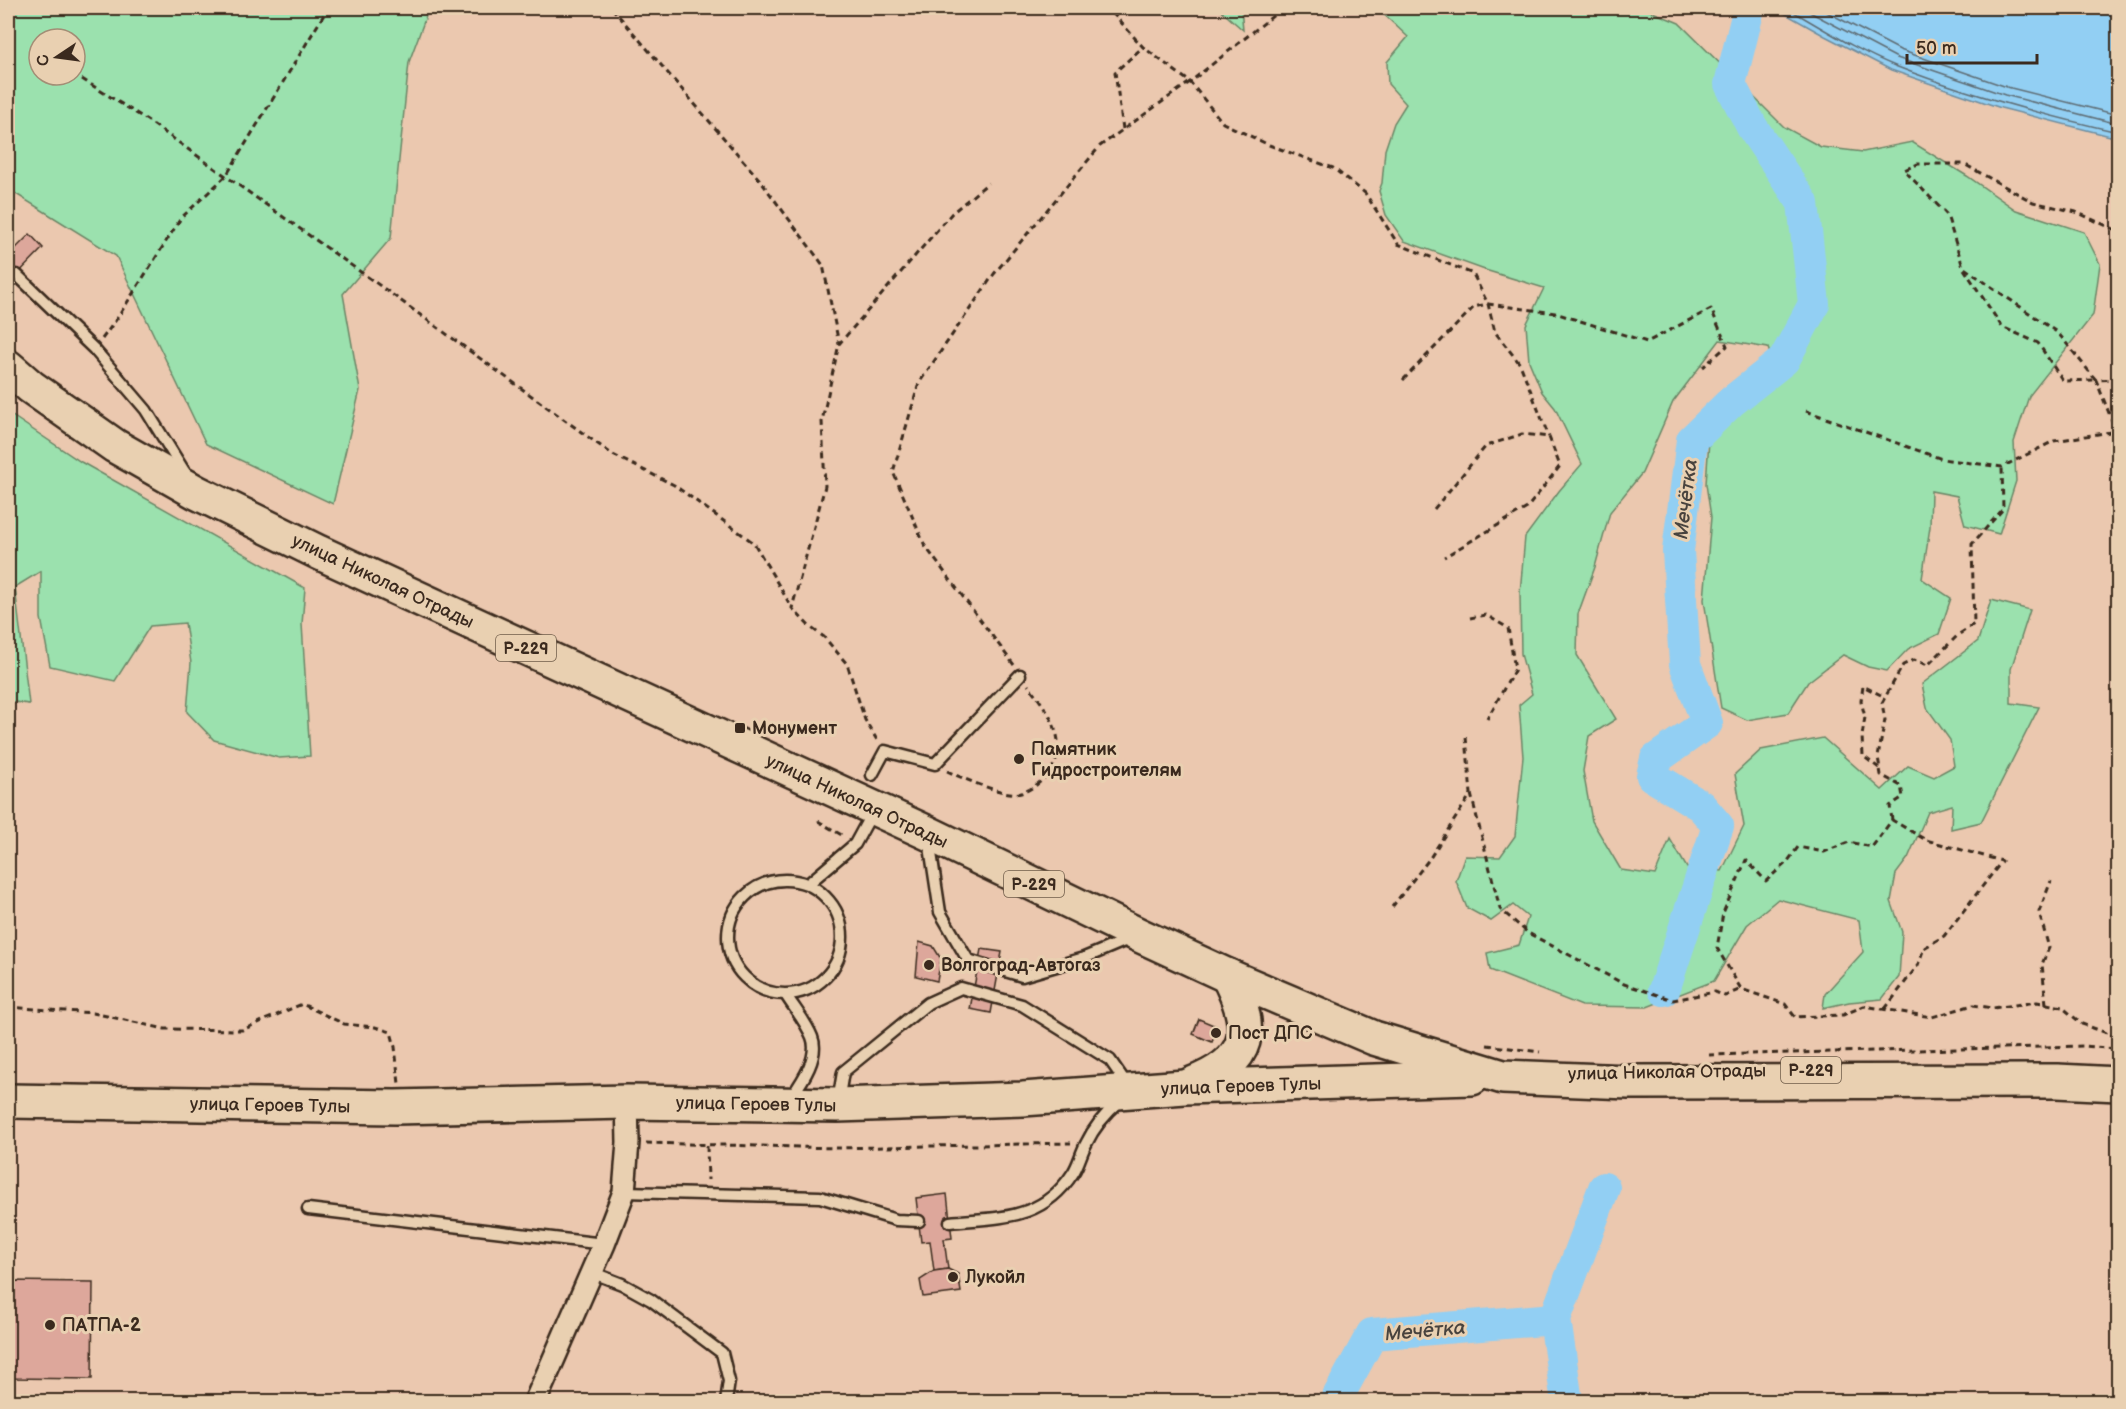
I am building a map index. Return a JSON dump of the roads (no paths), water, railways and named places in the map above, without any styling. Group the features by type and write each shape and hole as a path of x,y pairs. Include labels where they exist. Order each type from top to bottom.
{"main road":[{"name":"улица Николая Отрады","path":"8,367 31,387 115,446 196,492 318,552 928,833 1228,976 1374,1038 1503,1077 1629,1082 2057,1081 2118,1083"},
{"path":"1185,1087 1214,1075 1229,1064 1244,1039 1244,1011 1228,976"},
{"name":"улица Николая Отрады","path":"1503,1077 1630,1070 1791,1070 2057,1065 2118,1067"},
{"name":"улица Героев Тулы","path":"8,1101 395,1107 627,1102 837,1105 1023,1099 1185,1087 1503,1077"}],"street":[{"path":"536,1401 624,1192 628,1142 627,1102"}],"lane":[{"path":"18,275 94,349 146,410 196,492"},
{"path":"872,775 885,751 934,764 1020,675"},
{"path":"808,884 855,844 874,809"},
{"path":"928,833 940,912 968,960 1022,976 1084,958 1139,935"},
{"path":"787,879 808,884 827,897 839,915 843,937 839,959 827,978 808,991 786,995 764,991 744,978 731,958 727,935 733,912 746,894 765,883 787,879"},
{"path":"837,1105 843,1072 928,1004 961,988 1022,1005 1110,1060 1132,1092 1106,1113 1086,1142 1073,1173 1048,1201 1022,1215 950,1222"},
{"path":"786,995 813,1038 812,1055 803,1080 786,1104"},
{"path":"624,1192 820,1197 896,1220 919,1221"},
{"path":"308,1209 604,1244"},
{"path":"591,1272 622,1284 651,1300 722,1353 729,1381 726,1401"}],"water":[{"path":"1775,8 2118,8 2118,138 2001,108 1891,70"}],"waterway":[{"name":"Мечётка","path":"1664,990 1718,826 1701,806 1652,776 1656,759 1707,723 1685,664 1678,551 1692,440 1731,402 1784,360 1814,304 1803,203 1752,127 1730,84 1749,8"},
{"name":"Мечётка","path":"1567,1402 1555,1319 1604,1188"},
{"name":"Мечётка","path":"1335,1402 1372,1334 1555,1319"}],"place":[{"name":"Монумент","path":"740,728"},
{"name":"Памятник Гидростроителям","path":"1019,759"},
{"name":"Волгоград-Автогаз","path":"929,965"},
{"name":"Пост ДПС","path":"1216,1033"},
{"name":"Лукойл","path":"953,1277"},
{"name":"ПАТПА-2","path":"50,1325"}]}
